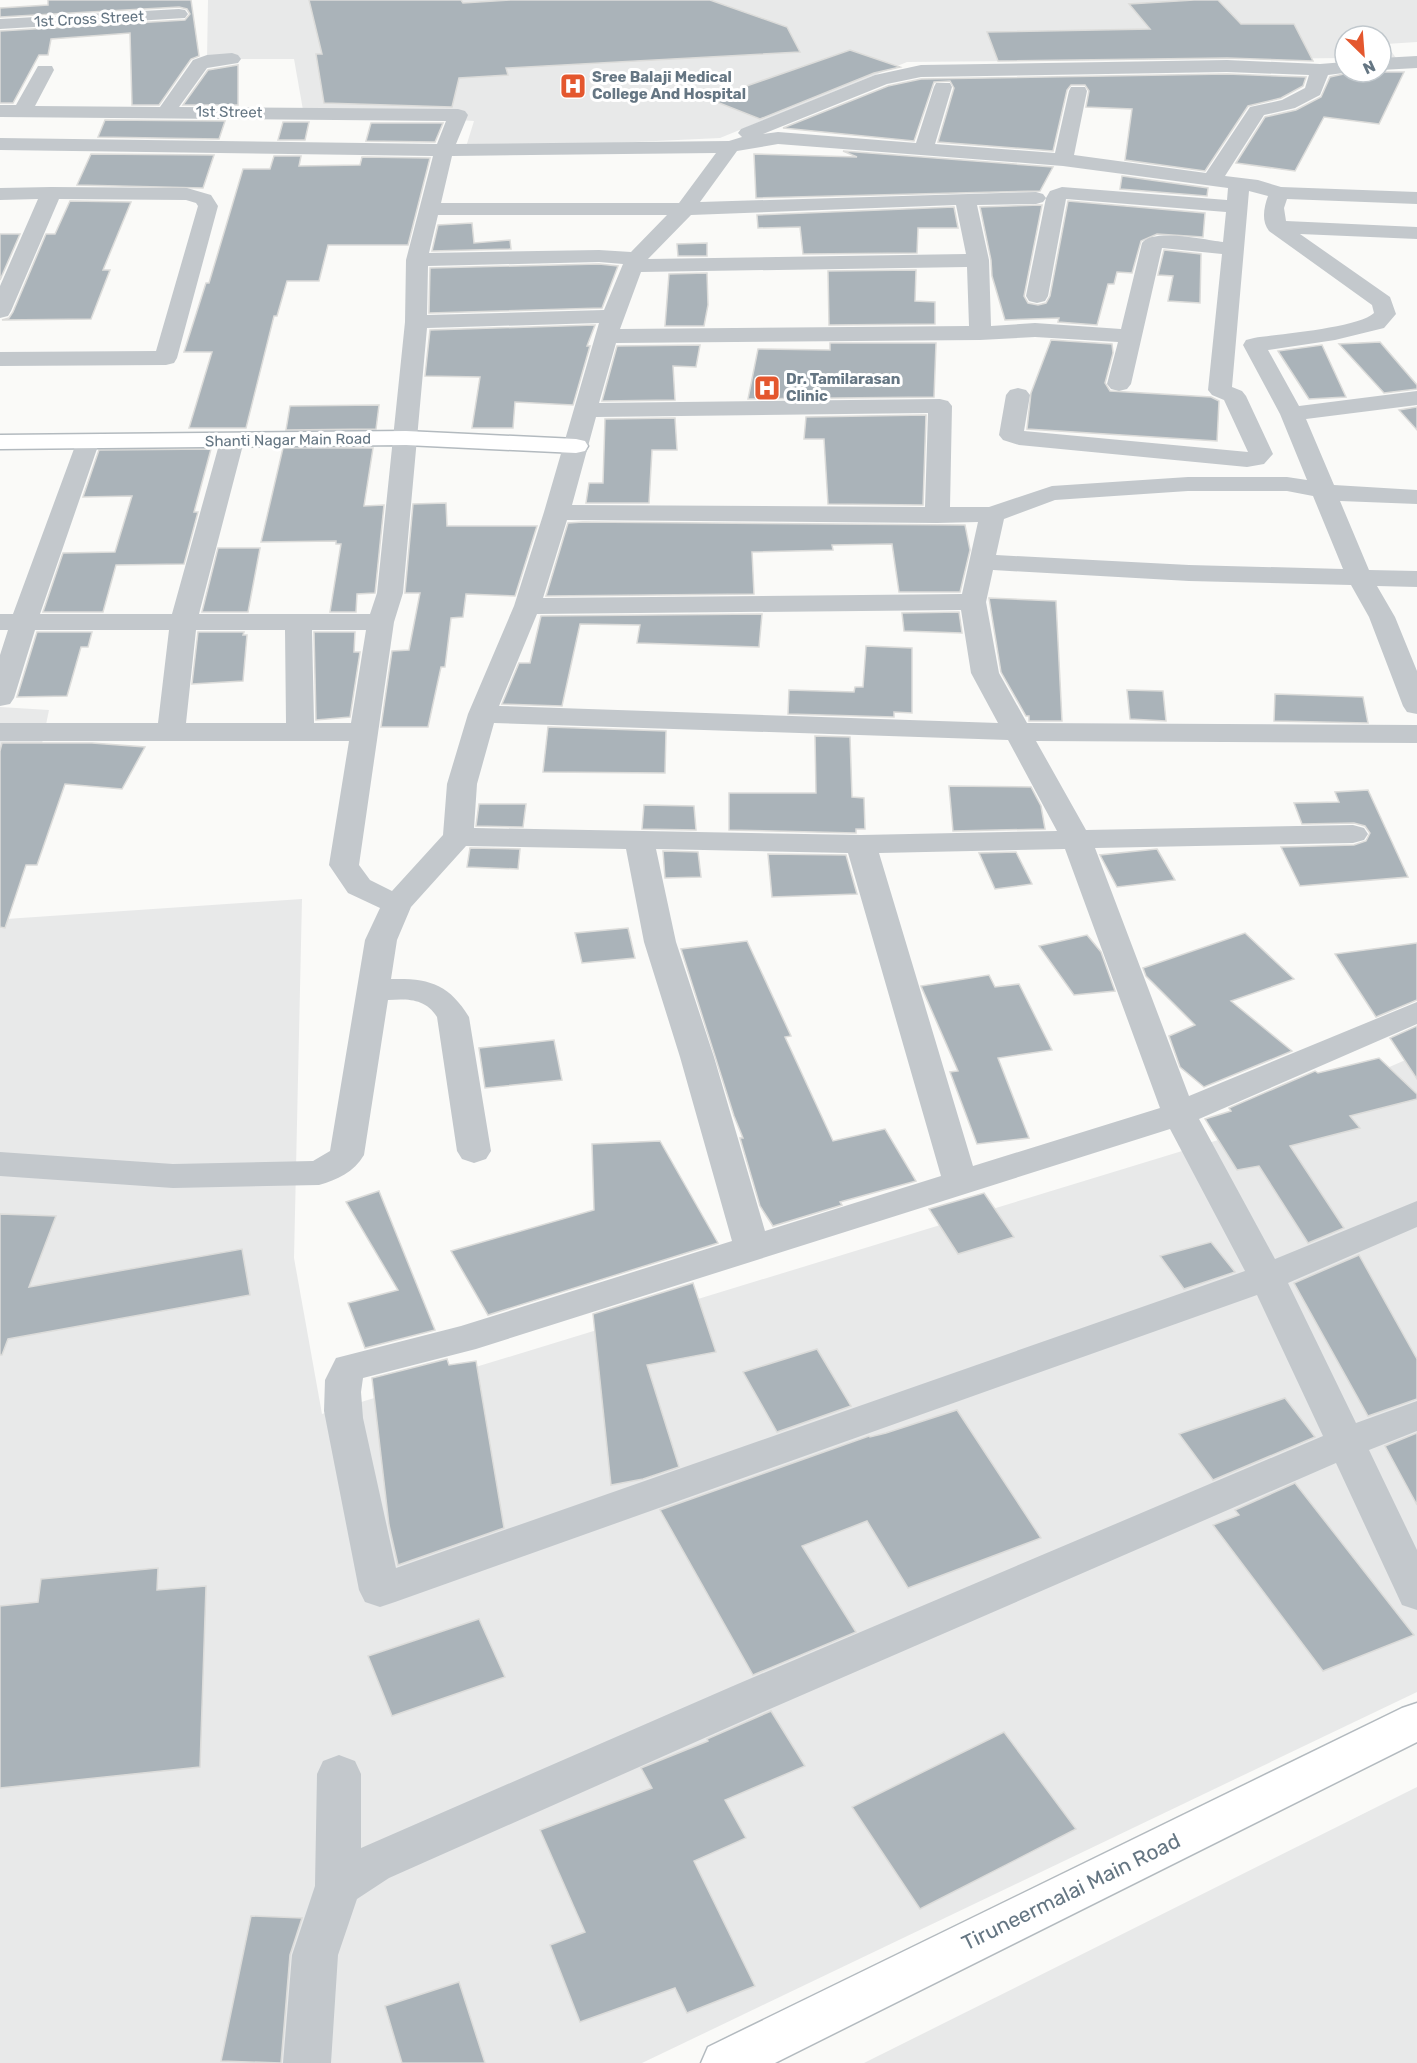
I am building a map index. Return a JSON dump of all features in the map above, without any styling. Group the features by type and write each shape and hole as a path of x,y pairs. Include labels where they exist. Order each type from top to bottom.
{"street":[{"name":"1st Cross Street","path":"0,24 179,14"},
{"path":"166,112 200,64 207,61 232,59"},
{"path":"1393,63 1417,62"},
{"path":"0,1164 173,1176 319,1173 341,1161 347,1155 350,1148 381,940 397,904 458,837 462,784 482,714 527,606 557,512 610,326 635,263 685,209 721,147 882,79 921,71 1215,66 1333,69"},
{"path":"23,111 45,70"},
{"path":"1212,180 1257,111 1288,104 1313,91 1320,70"},
{"path":"924,149 943,87"},
{"path":"1063,159 1078,91"},
{"name":"1st Street","path":"0,111 458,115 444,150"},
{"path":"0,144 444,150 721,147 778,138 1063,159 1212,180 1238,195"},
{"path":"397,904 357,888 349,878 344,865 381,622 390,593 416,322 417,260 444,150"},
{"path":"1037,296 1057,195 1062,193 1238,195 1258,186 1279,193 1417,198"},
{"path":"0,310 51,193"},
{"path":"1279,193 1274,208 1276,227 1364,287 1382,302 1385,314 1376,323 1254,345 1292,414 1359,577 1382,617 1417,706"},
{"path":"0,194 187,194 204,199 208,206 166,358 0,359"},
{"path":"1018,395 1011,435 1019,438 1247,460 1255,459 1262,454 1234,396 1220,390 1238,195"},
{"path":"430,208 685,209 1036,198"},
{"path":"965,199 978,260 980,333"},
{"path":"1276,227 1416,234"},
{"path":"1119,384 1153,243 1158,241 1233,249"},
{"path":"417,260 599,256 635,263 978,260"},
{"path":"416,322 980,333 1035,330 1130,336"},
{"path":"1292,414 1417,398"},
{"path":"586,410 940,406 937,515"},
{"name":"Shanti Nagar Main Road","path":"0,442 87,443 406,438 576,446"},
{"path":"171,733 183,622 232,441"},
{"path":"0,698 12,622 87,443"},
{"path":"557,512 992,515 1052,493 1188,484 1287,484 1322,490 1417,497"},
{"path":"992,515 972,602 986,673 1077,841 1179,1114 1267,1277 1417,1593"},
{"path":"981,562 1189,573 1417,579"},
{"path":"527,606 972,602"},
{"path":"12,622 381,622"},
{"path":"298,622 300,732"},
{"path":"482,714 1017,732 1417,734"},
{"path":"0,732 366,732"},
{"path":"458,837 861,844 1353,834"},
{"path":"639,840 660,942 697,1057 752,1247"},
{"path":"861,844 960,1182"},
{"path":"373,990 422,991 434,994 447,1004 453,1017 474,1151"},
{"path":"1417,1011 1179,1114 463,1339 350,1368 343,1378 341,1390 344,1418 380,1590 1267,1277 1417,1213"},
{"path":"338,1886 373,1864 737,1703 1344,1443 1417,1416"},
{"name":"Tiruneermalai Main Road","path":"726,2063 1417,1721"},
{"path":"307,2063 315,1955 338,1886 339,1774"}],"shaded area":[{"name":"Sree Balaji Medical College And Hospital","path":"208,0 1417,0 1417,42 1393,44 1393,24 1333,24 1333,58 907,62 720,138 465,150 474,121 303,110 294,59 207,59"},
{"path":"0,707 49,710 6,919 302,899 294,1258 322,1414 1228,1137 1417,1055 1417,1692 642,2063 0,2063"},
{"path":"1417,1787 1417,2063 864,2063"}],"building":[{"path":"48,0 191,0 199,56 191,59 159,105 132,105 130,33 51,39 48,55 39,55 13,103 0,103 0,31 185,20 190,14 187,9 179,7 0,17 0,8 48,5"},
{"path":"309,0 461,0 463,3 510,0 710,0 787,27 800,52 506,68 508,75 459,78 452,107 324,103 316,54 322,54"},
{"path":"1218,0 1241,24 1294,24 1313,61 1227,58 998,61 987,32 1150,29 1129,4"},
{"path":"850,50 900,67 874,73 760,119 709,99"},
{"path":"238,65 238,105 183,105 208,70"},
{"path":"1393,72 1404,72 1379,124 1324,117 1295,171 1236,163 1265,117 1296,110 1321,97 1330,77 1333,76 1333,84 1393,84"},
{"path":"1227,74 1306,77 1303,86 1281,98 1248,106 1205,171 1125,160 1132,109 1086,107 1089,91 1085,85 1071,85 1067,90 1053,151 938,142 954,88 950,81 934,82 914,141 783,128 888,86 921,79"},
{"path":"105,120 225,121 219,139 98,137"},
{"path":"283,122 309,122 305,140 278,140"},
{"path":"371,123 443,123 435,142 366,141"},
{"path":"843,151 1053,167 1040,191 756,198 754,154 857,157"},
{"path":"91,154 214,155 203,188 77,185"},
{"path":"274,156 301,156 299,166 360,165 362,157 430,158 408,245 328,245 319,281 287,281 277,316 274,316 246,428 189,428 212,352 184,352 206,283 209,283 243,169 270,169"},
{"path":"1122,176 1208,188 1207,196 1120,189"},
{"path":"70,201 131,202 103,270 110,270 91,319 2,320 9,318 13,312 46,234 55,234"},
{"path":"1068,201 1205,213 1203,237 1157,234 1141,241 1132,273 1117,272 1114,284 1108,284 1097,325 1058,322 1059,318 1005,320 992,276 980,207 1042,205 1024,296 1028,303 1038,305 1046,303 1050,296"},
{"path":"954,207 958,228 918,228 917,253 803,254 800,227 758,228 757,215"},
{"path":"472,223 474,243 510,240 511,249 432,251 438,225"},
{"path":"0,234 20,234 0,280"},
{"path":"707,243 707,256 678,256 677,244"},
{"path":"1164,250 1201,254 1200,303 1168,301 1173,276 1158,275"},
{"path":"599,264 618,266 602,308 429,313 430,268"},
{"path":"916,270 915,301 935,302 935,324 829,325 828,271"},
{"path":"707,273 708,305 704,326 665,326 669,274"},
{"path":"595,325 587,346 590,346 573,405 515,402 513,428 472,428 480,377 425,376 430,330"},
{"path":"1051,340 1112,344 1113,353 1105,383 1110,391 1211,397 1219,401 1217,441 1027,429 1031,393"},
{"path":"1380,342 1417,385 1417,389 1384,393 1339,344"},
{"path":"830,343 936,343 934,397 748,399 758,349 830,350"},
{"path":"700,345 696,367 673,366 675,400 602,401 617,346"},
{"path":"1322,345 1346,397 1309,399 1278,351"},
{"path":"379,405 376,429 286,430 290,406"},
{"path":"1417,407 1417,430 1399,410"},
{"path":"926,415 923,505 828,504 824,439 804,439 806,417"},
{"path":"675,418 677,450 652,450 649,503 586,503 589,483 603,483 605,419"},
{"path":"283,448 373,448 364,506 384,505 375,593 357,594 356,612 330,612 341,544 336,544 336,541 261,542"},
{"path":"211,449 194,512 198,512 184,564 116,565 103,612 43,612 63,553 115,552 132,496 83,497 99,450"},
{"path":"446,503 447,526 537,526 515,596 466,594 463,617 451,618 445,667 441,667 428,727 381,727 392,651 409,650 420,593 405,593 413,504"},
{"path":"568,523 965,525 970,550 960,592 899,592 892,544 832,545 833,550 752,552 754,594 546,596"},
{"path":"218,548 260,548 248,612 202,612"},
{"path":"989,598 1056,601 1062,721 1029,721 1029,716 1026,716 1001,672"},
{"path":"959,612 962,633 904,631 902,613"},
{"path":"762,614 759,647 637,643 640,625 580,624 562,706 502,704 519,663 530,663 541,616"},
{"path":"37,632 92,632 88,647 81,647 67,696 17,697"},
{"path":"198,632 244,632 243,635 247,635 243,681 192,684"},
{"path":"314,632 355,632 354,652 360,652 350,717 316,720"},
{"path":"866,646 912,648 912,713 894,712 894,717 788,714 789,690 854,692 855,687 863,687"},
{"path":"1127,690 1163,691 1166,721 1130,719"},
{"path":"1275,694 1363,697 1368,723 1274,721"},
{"path":"548,727 666,731 665,773 543,772"},
{"path":"815,736 850,737 852,797 864,798 865,829 856,829 856,833 729,830 729,793 816,793"},
{"path":"2,743 92,743 145,747 122,789 65,784 37,865 26,865 5,928 0,927 0,751"},
{"path":"949,786 1031,787 1041,806 1045,829 953,831"},
{"path":"1368,790 1408,877 1300,886 1281,847 1354,845 1366,841 1370,833 1365,826 1354,823 1302,824 1294,803 1339,802 1335,792"},
{"path":"479,804 526,804 523,827 476,826"},
{"path":"644,805 694,806 696,830 642,829"},
{"path":"470,848 520,849 518,869 467,867"},
{"path":"1157,849 1175,880 1117,887 1100,855"},
{"path":"663,851 698,852 701,877 665,878"},
{"path":"1016,852 1032,884 995,889 979,853"},
{"path":"768,854 846,855 857,894 772,897"},
{"path":"628,928 635,958 582,963 575,933"},
{"path":"1245,933 1294,979 1231,1001 1292,1051 1204,1087 1180,1067 1169,1036 1195,1025 1146,976 1143,968"},
{"path":"1087,935 1101,952 1115,991 1074,995 1039,946"},
{"path":"747,941 791,1036 785,1037 833,1141 885,1129 916,1181 840,1202 842,1205 773,1226 760,1206 740,1138 743,1138 681,949"},
{"path":"1417,943 1417,1000 1376,1017 1335,954"},
{"path":"989,975 995,987 1019,984 1052,1050 998,1058 1029,1138 977,1144 950,1072 958,1071 921,986"},
{"path":"1417,1026 1417,1079 1390,1038"},
{"path":"554,1040 562,1080 485,1088 479,1048"},
{"path":"1379,1058 1417,1094 1417,1099 1350,1116 1360,1128 1290,1146 1344,1228 1308,1243 1259,1166 1237,1170 1205,1119 1231,1111 1229,1108 1315,1071 1318,1073"},
{"path":"660,1141 718,1243 488,1315 451,1251 594,1210 592,1144"},
{"path":"379,1191 435,1330 365,1348 348,1303 398,1290 346,1202"},
{"path":"984,1193 1014,1237 958,1254 929,1209"},
{"path":"0,1214 56,1216 29,1287 242,1249 250,1295 8,1339 0,1355"},
{"path":"1211,1242 1235,1272 1184,1289 1160,1256"},
{"path":"1359,1255 1417,1359 1417,1399 1368,1416 1294,1283"},
{"path":"693,1283 716,1352 647,1365 679,1467 643,1479 611,1485 593,1314"},
{"path":"817,1349 851,1406 777,1432 743,1372"},
{"path":"447,1359 449,1365 476,1361 504,1528 398,1565 389,1525 372,1378"},
{"path":"1285,1398 1315,1437 1213,1480 1179,1434"},
{"path":"957,1410 1041,1538 908,1588 867,1521 802,1546 856,1632 753,1675 660,1510 869,1436 886,1433"},
{"path":"1417,1433 1417,1505 1385,1446"},
{"path":"1295,1483 1414,1635 1323,1671 1213,1525 1239,1515 1235,1510"},
{"path":"158,1568 157,1590 206,1586 200,1767 0,1788 0,1606 38,1602 41,1579"},
{"path":"479,1619 505,1677 392,1716 368,1656"},
{"path":"771,1711 805,1766 725,1800 746,1838 694,1861 755,1986 687,2013 675,1988 580,2022 550,1945 585,1932 540,1830 652,1788 641,1768 708,1741 707,1739"},
{"path":"1004,1732 1076,1829 920,1909 852,1807"},
{"path":"251,1916 302,1918 290,1955 281,2063 221,2061"},
{"path":"459,1982 485,2063 402,2063 385,2006"}],"place":[{"name":"Sree Balaji Medical College And Hospital","path":"573,86"},
{"name":"Dr. Tamilarasan Clinic","path":"767,388"}]}
